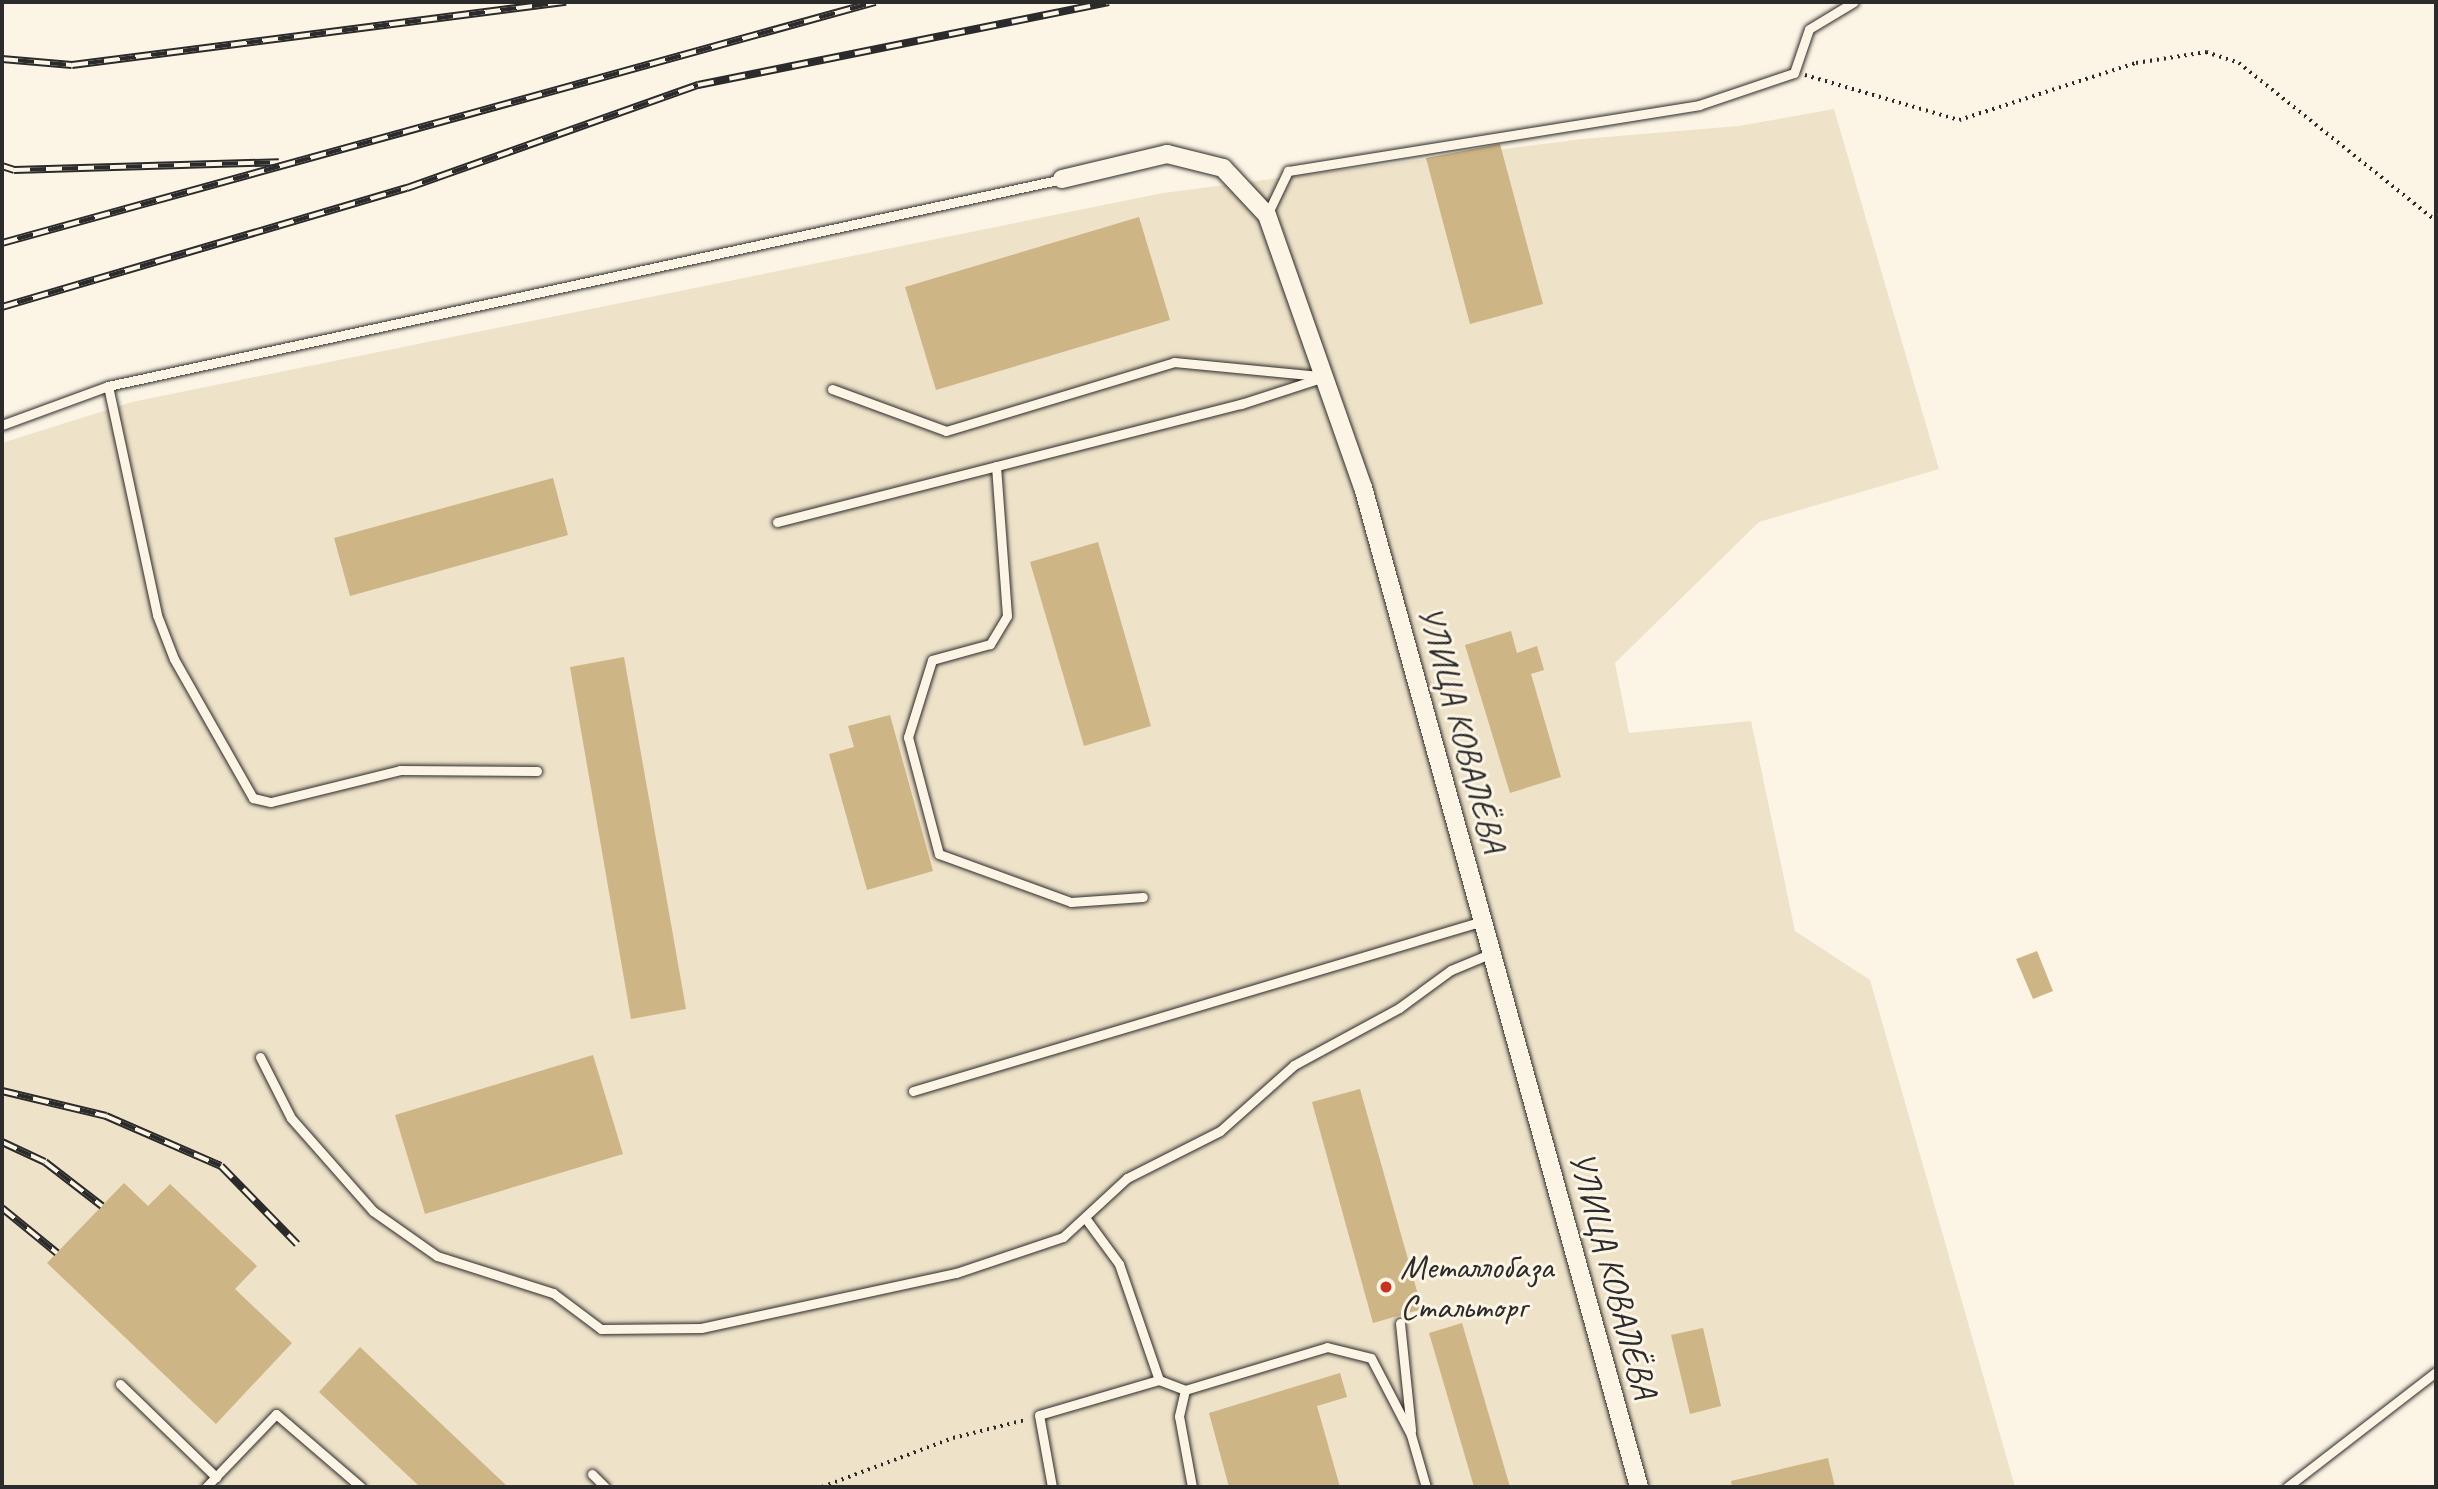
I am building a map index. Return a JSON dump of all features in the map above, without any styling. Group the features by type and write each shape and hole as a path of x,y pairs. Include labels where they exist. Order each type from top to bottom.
{"street":[{"name":"УЛИЦА КОВАЛЁВА","path":"1062,179 1167,154 1223,168 1267,215 1363,487 1639,1487"}],"lane":[{"path":"1267,215 1288,171 1699,105 1794,73 1809,29 1854,2"},
{"path":"2,425 107,386 1062,179"},
{"path":"832,389 946,431 1174,362 1324,377"},
{"path":"777,522 1241,404 1324,377"},
{"path":"107,386 157,615 174,659 253,798 271,802 400,769 537,771"},
{"path":"996,467 1007,616 990,644 932,660 908,737 939,854 1071,902 1143,897"},
{"path":"913,1091 1483,921"},
{"path":"260,1057 291,1118 373,1212 437,1256 553,1293 601,1329 701,1328 956,1273 1063,1237 1086,1219 1127,1178 1220,1131 1294,1065 1399,1008 1451,970 1492,953"},
{"path":"1086,1219 1119,1264 1159,1380"},
{"path":"1400,1323 1411,1435 1426,1487"},
{"path":"1052,1487 1039,1415 1159,1380 1185,1390 1327,1347 1371,1358 1411,1435"},
{"path":"2287,1487 2436,1372"},
{"path":"120,1384 216,1477"},
{"path":"1185,1390 1179,1416 1192,1487"},
{"path":"206,1487 276,1414 362,1487"},
{"path":"592,1474 605,1487"}],"path":[{"path":"1794,73 1840,81 1959,120 2136,63 2206,52 2239,62 2436,221"},
{"path":"822,1487 953,1438 1039,1415"}],"shaded area":[{"path":"1834,109 1939,469 1759,522 1615,663 1629,733 1751,721 1795,931 1870,980 2015,1487 2,1487 2,443 132,402 1163,193 1582,139 1739,126"}],"building":[{"path":"1500,144 1543,304 1470,324 1426,158"},
{"path":"1139,217 1170,320 936,390 905,287"},
{"path":"553,478 568,535 350,596 334,538"},
{"path":"1098,542 1151,726 1084,746 1030,562"},
{"path":"1511,631 1517,653 1537,646 1544,670 1531,674 1561,777 1510,793 1465,645"},
{"path":"624,657 686,1009 631,1019 570,667"},
{"path":"890,715 933,871 867,890 829,754 854,747 848,726"},
{"path":"2037,951 2053,991 2033,999 2016,959"},
{"path":"593,1055 623,1154 425,1214 395,1115"},
{"path":"1360,1089 1422,1309 1373,1323 1312,1102"},
{"path":"124,1183 148,1206 170,1184 257,1266 235,1289 292,1343 216,1424 47,1263"},
{"path":"1462,1323 1510,1487 1474,1487 1429,1333"},
{"path":"1703,1328 1721,1406 1690,1414 1671,1335"},
{"path":"360,1347 508,1487 420,1487 319,1392"},
{"path":"1340,1373 1347,1397 1317,1406 1340,1487 1229,1487 1209,1413"},
{"path":"1828,1458 1835,1487 1732,1487 1731,1481"}],"railway":[{"path":"2,59 72,65 566,2"},
{"path":"2,243 875,2"},
{"path":"2,307 407,188 698,85 1109,2"},
{"path":"2,166 14,170 279,162"},
{"path":"2,1091 106,1116 221,1166 297,1244"},
{"path":"2,1142 45,1162 102,1206"},
{"path":"2,1208 57,1253"}],"place":[{"name":"Металлобаза Стальторг","path":"1386,1287"}]}
